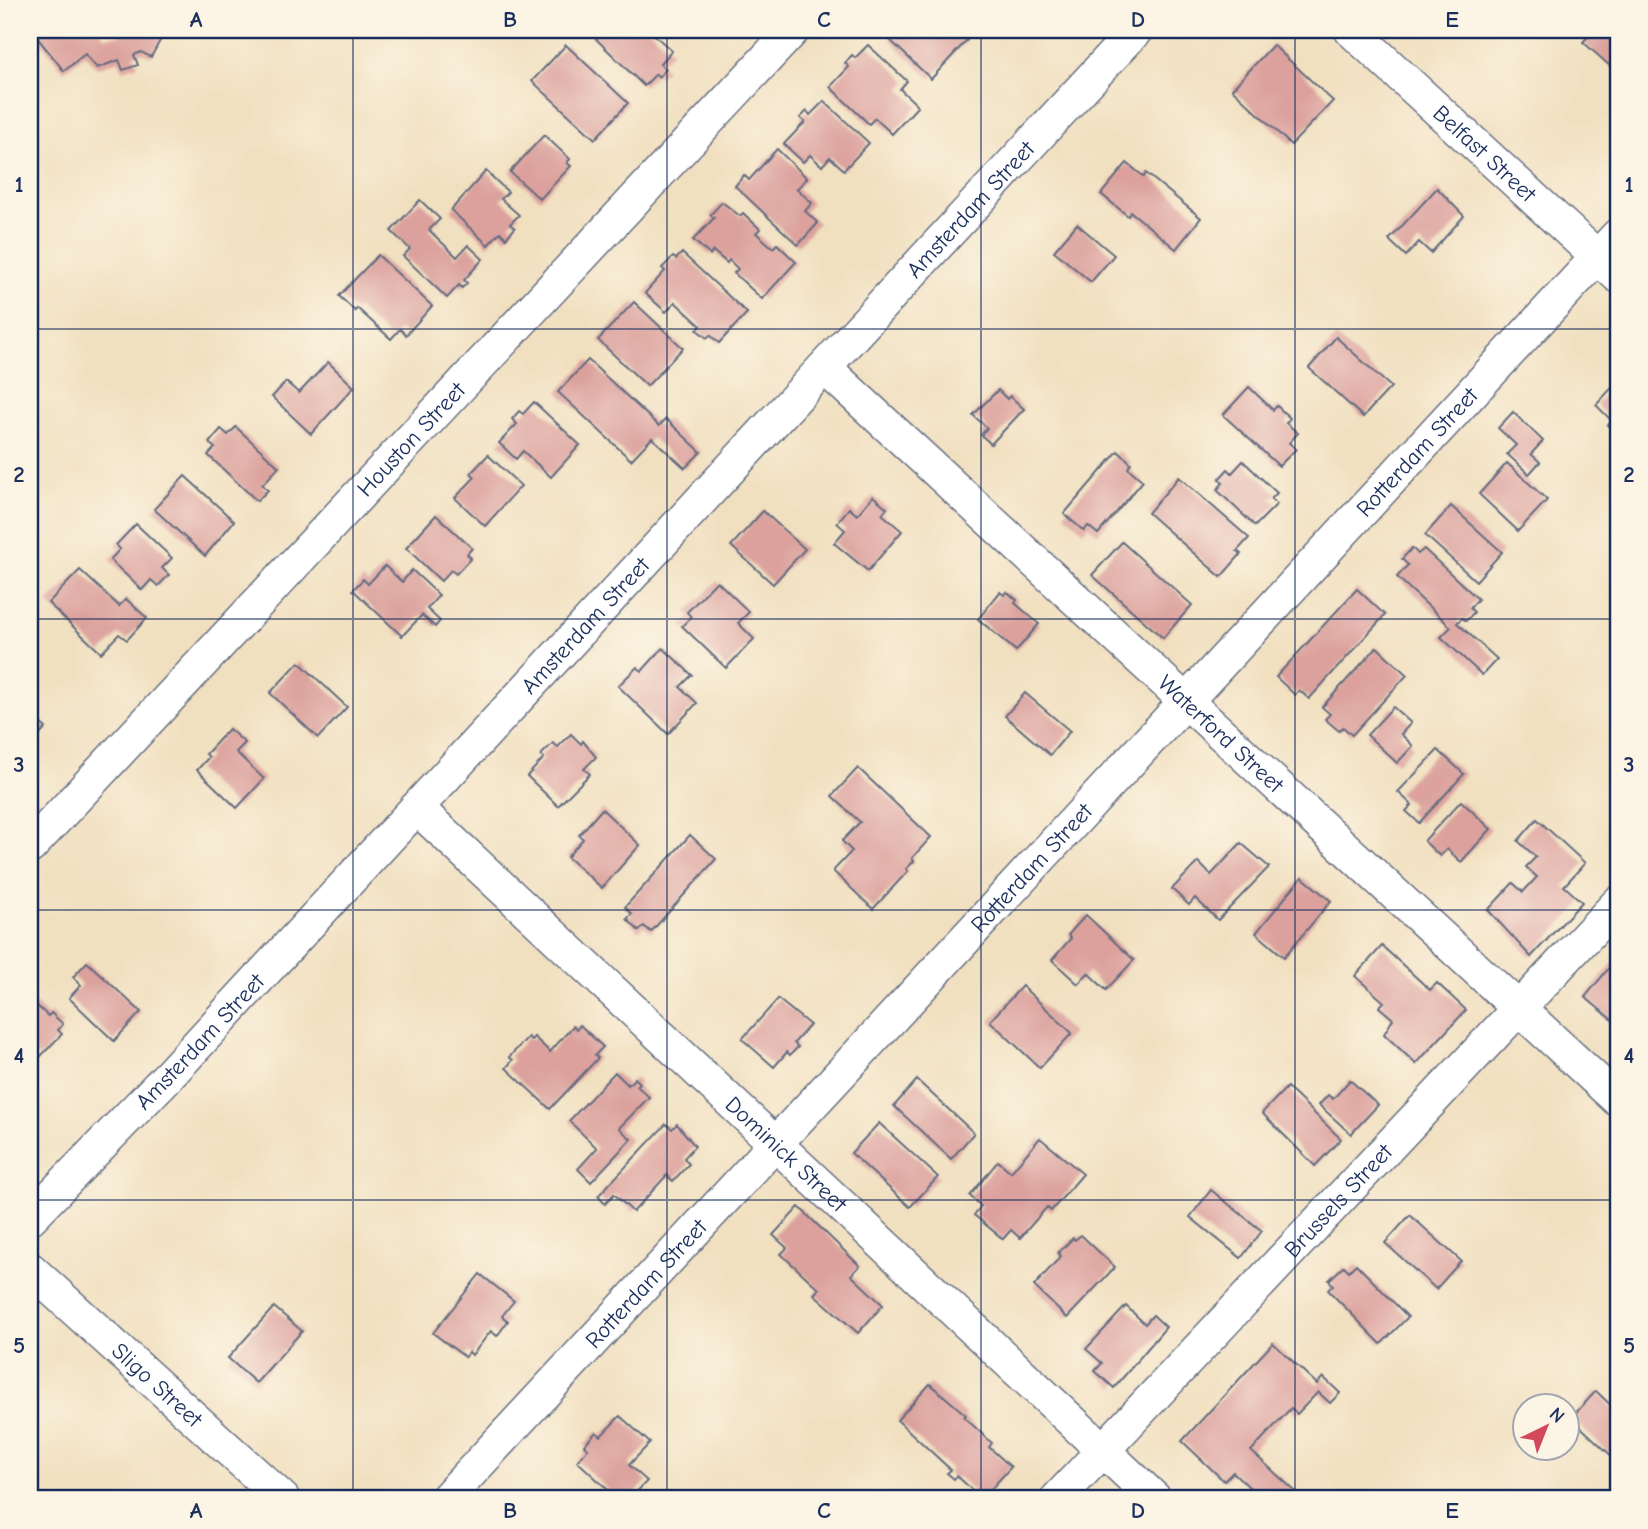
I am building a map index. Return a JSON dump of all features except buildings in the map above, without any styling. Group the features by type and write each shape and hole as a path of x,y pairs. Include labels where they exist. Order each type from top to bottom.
{"street":[{"name":"Houston Street","path":"30,847 793,30"},
{"name":"Amsterdam Street","path":"30,1218 172,1072 1136,30"},
{"name":"Belfast Street","path":"1351,30 1611,256"},
{"name":"Rotterdam Street","path":"446,1499 1187,702 1611,256"},
{"name":"Waterford Street","path":"825,368 1618,1100"},
{"name":"Dominick Street","path":"417,808 1155,1499"},
{"name":"Brussels Street","path":"1057,1499 1618,903"},
{"name":"Sligo Street","path":"30,1269 283,1499"}]}
